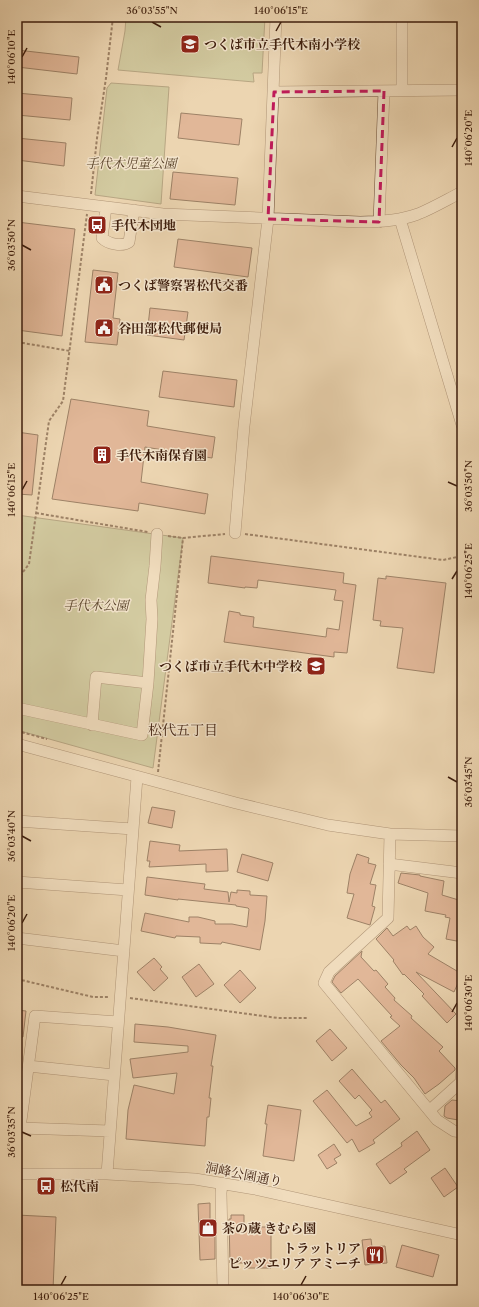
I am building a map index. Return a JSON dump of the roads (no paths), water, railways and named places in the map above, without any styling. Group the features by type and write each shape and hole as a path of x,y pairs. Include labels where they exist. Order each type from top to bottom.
{"street":[{"path":"235,533 244,426 268,219 276,17"},
{"path":"402,17 402,90"},
{"path":"274,92 462,90"},
{"path":"379,222 384,91"},
{"path":"17,196 163,214 379,222 400,219 417,214 462,192"},
{"path":"106,207 102,238 106,242 125,245 129,242 134,210"},
{"path":"400,219 462,425"},
{"path":"17,708 142,735 148,683 152,619 151,600 157,534"},
{"path":"92,724 96,677 148,683"},
{"path":"17,744 137,777 328,826 390,834 462,836"},
{"path":"107,1174 137,777"},
{"path":"17,821 133,829"},
{"path":"390,834 388,918 329,972 324,983 437,1120 454,1130 462,1132"},
{"path":"389,864 462,873"},
{"path":"17,882 128,890"},
{"path":"17,938 124,951"},
{"path":"110,1131 18,1127 35,1016 118,1022"},
{"path":"28,1066 114,1075"},
{"path":"430,1110 461,1082 462,1068"},
{"name":"洞峰公園通り","path":"17,1174 107,1174 171,1177 222,1183 462,1235"},
{"path":"222,1183 223,1290"}],"place":[{"name":"つくば市立手代木南小学校","path":"190,44"},
{"name":"手代木団地","path":"97,225"},
{"name":"つくば警察署松代交番","path":"104,285"},
{"name":"谷田部松代郵便局","path":"104,328"},
{"name":"手代木南保育園","path":"102,455"},
{"name":"つくば市立手代木中学校","path":"316,666"},
{"name":"松代南","path":"46,1186"},
{"name":"茶の蔵 きむら園","path":"208,1228"},
{"name":"トラットリア ピッツエリア アミーチ","path":"375,1255"}],"district":[{"name":"松代五丁目","path":"183,730"}],"park label":[{"name":"手代木児童公園","path":"131,163"},
{"name":"手代木公園","path":"96,605"}]}
